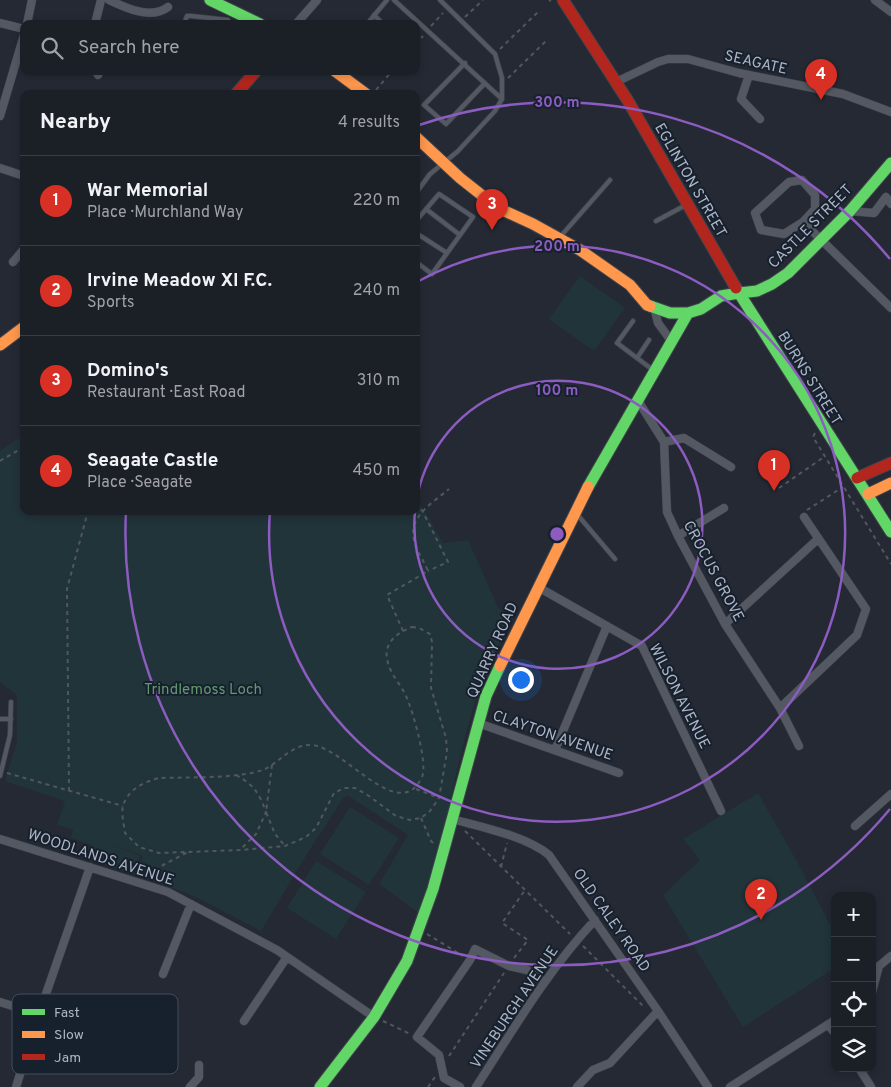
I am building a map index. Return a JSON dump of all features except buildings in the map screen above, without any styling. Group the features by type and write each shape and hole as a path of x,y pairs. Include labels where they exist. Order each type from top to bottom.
{"street":[{"path":"28,20 32,0"},
{"path":"96,20 101,0"},
{"path":"109,0 131,10 163,12 168,8"},
{"path":"210,0 230,18"},
{"path":"300,20 317,0"},
{"name":"EGLINTON STREET","path":"563,0 616,82 688,204 738,294"},
{"path":"875,0 891,12"},
{"path":"0,23 20,28"},
{"path":"0,116 20,48"},
{"name":"SEAGATE","path":"616,82 658,62 678,58 688,59 749,75 843,94 891,112"},
{"path":"239,90 253,75"},
{"path":"340,75 361,90"},
{"path":"749,75 741,98 760,119"},
{"path":"420,141 444,164 498,208 580,250 630,285 647,305 670,313 688,313"},
{"name":"CASTLE STREET","path":"688,313 701,309 721,296 757,292 788,273 850,211 891,163"},
{"path":"0,168 20,175"},
{"path":"802,180 814,195 815,209 804,222 784,234 761,230 755,213 789,182 802,180"},
{"path":"850,211 874,214 886,197 891,204"},
{"path":"804,222 891,308"},
{"path":"13,262 20,254"},
{"name":"BURNS STREET","path":"738,294 891,532"},
{"path":"654,307 658,323 672,342"},
{"name":"QUARRY ROAD","path":"320,1087 374,1017 407,962 433,889 486,696 575,512 637,399 688,313"},
{"path":"0,345 20,331"},
{"name":"CROCUS GROVE","path":"637,399 664,442 667,512 678,536 725,624 780,708 799,746"},
{"path":"664,442 684,438 731,467"},
{"path":"857,478 891,463"},
{"path":"868,494 891,483"},
{"path":"678,536 724,508"},
{"path":"780,708 857,635 866,609 804,518"},
{"path":"725,624 818,539"},
{"name":"WILSON AVENUE","path":"538,587 642,646 721,811"},
{"path":"555,750 608,626"},
{"name":"CLAYTON AVENUE","path":"478,723 619,773"},
{"path":"855,826 891,794"},
{"name":"OLD CALEY ROAD","path":"452,819 509,836 544,850 549,855 708,1087"},
{"name":"WOODLANDS AVENUE","path":"0,839 168,892 287,957 374,1017"},
{"path":"46,994 90,867"},
{"path":"163,974 191,904"},
{"name":"VINEBURGH AVENUE","path":"476,1087 544,982 576,940 595,920"},
{"path":"460,1087 444,1078 439,1055 417,1037 470,960 475,949 509,966 527,970 544,982"},
{"path":"875,982 879,966 891,956"},
{"path":"244,1021 287,957"},
{"path":"0,1002 12,1006"},
{"path":"577,1087 593,1070 610,1063 658,1012"},
{"path":"730,1087 831,1023"},
{"path":"828,1025 831,1028"},
{"path":"190,1087 199,1077 199,1065"},
{"path":"862,1072 871,1087"},
{"path":"16,1087 20,1074"}],"lane":[{"path":"370,20 387,0"},
{"path":"394,0 417,20"},
{"path":"420,188 430,174 444,164 495,111 502,99 502,78 495,54 440,0"},
{"path":"374,15 379,20"},
{"path":"186,20 187,16 230,18"},
{"path":"420,23 502,99"},
{"path":"465,63 424,105 446,124 485,83"},
{"path":"559,238 610,180"},
{"path":"420,217 439,194 473,218 432,274 420,265"},
{"path":"656,221 688,204"},
{"path":"426,209 460,235"},
{"path":"420,236 447,253"},
{"path":"634,321 618,343 655,371"},
{"path":"637,358 649,340"},
{"path":"575,512 616,559"},
{"path":"1,774 10,735 11,702"},
{"path":"0,718 11,719"}],"path":[{"path":"462,21 483,0"},
{"path":"495,54 540,10"},
{"path":"502,84 546,41"},
{"path":"376,90 389,75"},
{"path":"819,420 814,437 891,564"},
{"path":"0,461 20,449"},
{"path":"779,488 825,457"},
{"path":"804,518 804,512 843,487"},
{"path":"428,571 413,539 414,521 449,489"},
{"path":"403,630 387,595 428,571 448,562 420,508"},
{"path":"69,791 68,589 87,515"},
{"path":"419,628 430,634 432,642 431,688 446,738 447,752 440,798 430,811 421,818 410,820 396,816 355,788 344,788 334,793 316,828 306,837 285,846 241,850 159,853 139,847 125,833 123,806 133,790 150,781 159,778 236,775 256,772 272,765 284,755 298,748 311,745 330,750 393,793 406,794 415,789 423,775 423,755 407,697 387,663 388,645 394,636 403,630 419,628"},
{"path":"241,850 256,834 266,812 272,765"},
{"path":"1,774 123,806"},
{"path":"236,775 248,781 260,795 275,834 285,846"},
{"path":"415,789 440,798"},
{"path":"421,818 431,841 435,845 444,848"},
{"path":"452,819 647,1010 658,1012"},
{"path":"502,867 509,836"},
{"path":"150,886 163,865 191,851"},
{"path":"442,1067 528,940 502,923 525,890"},
{"path":"419,929 470,960"},
{"path":"374,1017 417,1037"}],"green space":[{"path":"580,276 625,308 594,351 549,319"},
{"name":"Trindlemoss Loch","path":"20,438 20,515 420,515 420,503 443,543 468,540 498,607 512,618 486,671 474,705 436,862 420,914 379,884 408,835 348,796 344,797 307,854 261,931 196,897 137,874 143,856 108,843 140,856 135,875 88,859 91,845 71,838 73,830 57,825 65,801 5,781 17,742 17,695 0,682 0,451"},
{"path":"758,793 831,926 831,971 743,1027 663,895 700,860 683,839"},
{"path":"350,807 399,838 369,885 320,854"},
{"path":"316,861 366,892 336,939 287,908"}],"traffic: fast":[{"path":"210,0 252,20"},
{"path":"736,288 739,293 757,291 788,273 850,211 891,163"},
{"path":"650,306 670,313 688,313 701,309 721,296 739,293 891,532"},
{"path":"588,487 688,313"},
{"path":"320,1087 374,1017 407,961 433,889 486,696 500,666"}],"traffic: slow":[{"path":"340,75 361,90"},
{"path":"420,141 460,178 498,208 533,224 580,250 630,285 650,306"},
{"path":"0,345 20,330"},
{"path":"868,494 891,483"},
{"path":"500,666 588,487"}],"traffic: jam":[{"path":"563,0 628,101 736,288"},
{"path":"239,90 253,75"},
{"path":"857,478 891,463"}],"place":[{"name":"Seagate Castle","path":"821,100"},
{"name":"Domino's","path":"492,230"},
{"name":"War Memorial","path":"774,491"},
{"name":"Irvine Meadow XI F.C.","path":"761,920"}]}
